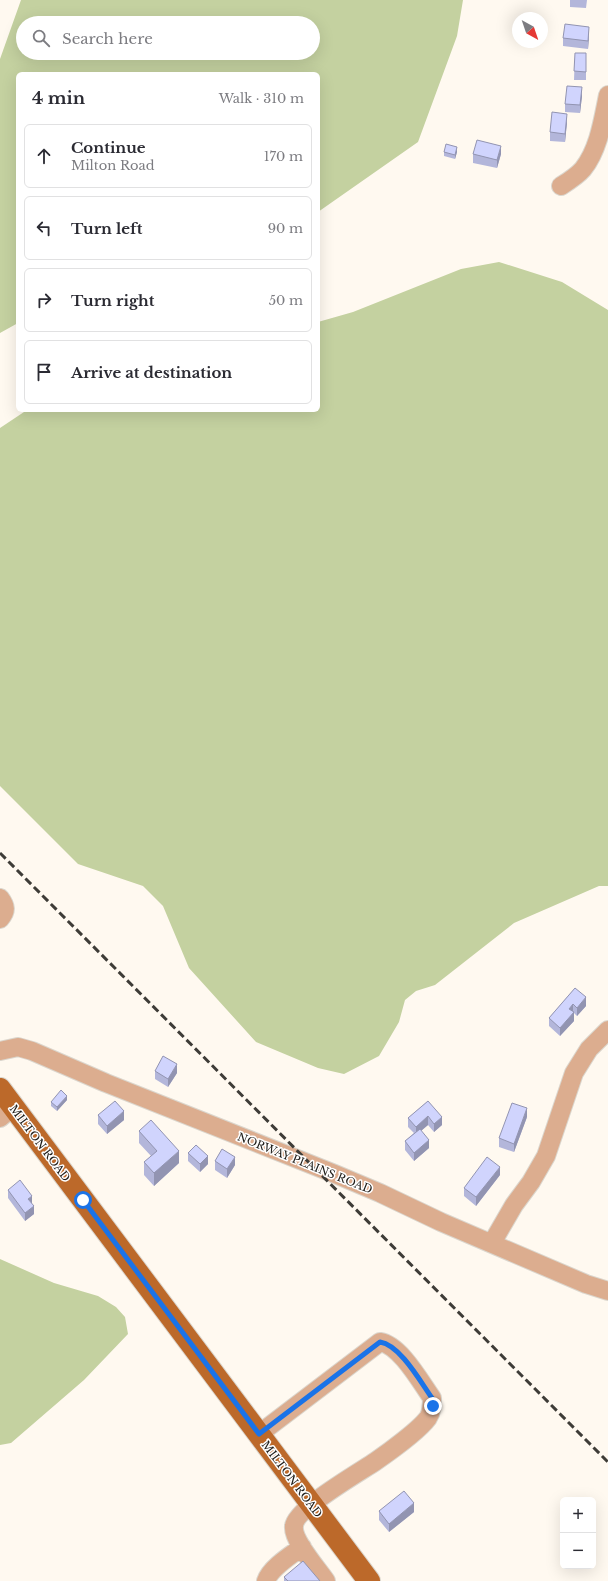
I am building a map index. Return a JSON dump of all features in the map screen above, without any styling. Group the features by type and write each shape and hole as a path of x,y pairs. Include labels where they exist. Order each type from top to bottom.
{"main road":[{"name":"MILTON ROAD","path":"0,1089 6,1112 259,1434 369,1581"}],"street":[{"path":"561,186 583,169 594,150 608,95"},
{"path":"0,898 6,909 5,914 0,919"},
{"path":"492,1243 514,1205 531,1182 546,1156 574,1073 589,1049 608,1030"},
{"name":"NORWAY PLAINS ROAD","path":"0,1051 18,1047 32,1051 106,1083 348,1179 586,1284 608,1291"},
{"path":"259,1434 380,1342 387,1343 397,1350 432,1398 433,1406 429,1417 420,1426 377,1460 328,1492 294,1522 294,1533 326,1581"},
{"path":"266,1581 268,1576 273,1571 302,1547"}],"green space":[{"path":"21,0 463,0 457,36 418,142 320,211 320,72 16,72 16,324 0,333 0,59"},
{"path":"499,262 562,282 608,310 608,886 599,886 514,923 435,985 416,991 405,1000 399,1022 379,1056 344,1074 318,1068 256,1042 189,968 163,906 143,886 78,864 0,786 0,428 24,412 320,412 320,321 353,312 461,269"},
{"path":"0,1259 54,1283 98,1296 116,1307 125,1317 128,1334 84,1380 11,1443 0,1445"}],"building":[{"path":"565,24 589,27 588,41 563,38"},
{"path":"575,53 586,53 586,72 574,71"},
{"path":"567,86 582,87 580,105 565,104"},
{"path":"552,112 567,114 565,134 550,132"},
{"path":"477,140 501,146 497,160 473,154"},
{"path":"446,144 457,147 455,155 444,152"},
{"path":"575,988 586,997 577,1008 573,1004 569,1009 574,1012 560,1028 549,1018"},
{"path":"163,1056 177,1064 168,1079 155,1071"},
{"path":"61,1090 67,1096 57,1107 51,1102"},
{"path":"115,1101 124,1111 107,1126 98,1115"},
{"path":"428,1101 442,1117 434,1124 428,1116 416,1127 408,1118"},
{"path":"512,1103 527,1108 514,1144 499,1138"},
{"path":"151,1120 179,1151 154,1173 144,1162 157,1151 139,1131"},
{"path":"420,1129 429,1140 414,1153 405,1141"},
{"path":"196,1145 208,1156 200,1164 188,1153"},
{"path":"222,1149 235,1157 227,1169 215,1161"},
{"path":"487,1157 500,1167 476,1197 464,1188"},
{"path":"20,1180 32,1196 28,1199 34,1206 25,1213 8,1190"},
{"path":"404,1491 414,1503 389,1524 379,1511"},
{"path":"303,1561 320,1581 288,1581 284,1577"}],"railway":[{"path":"0,853 608,1462"}],"route":[{"path":"83,1200 259,1434 371,1347 380,1342 387,1343 397,1350 432,1398 433,1406"}]}
